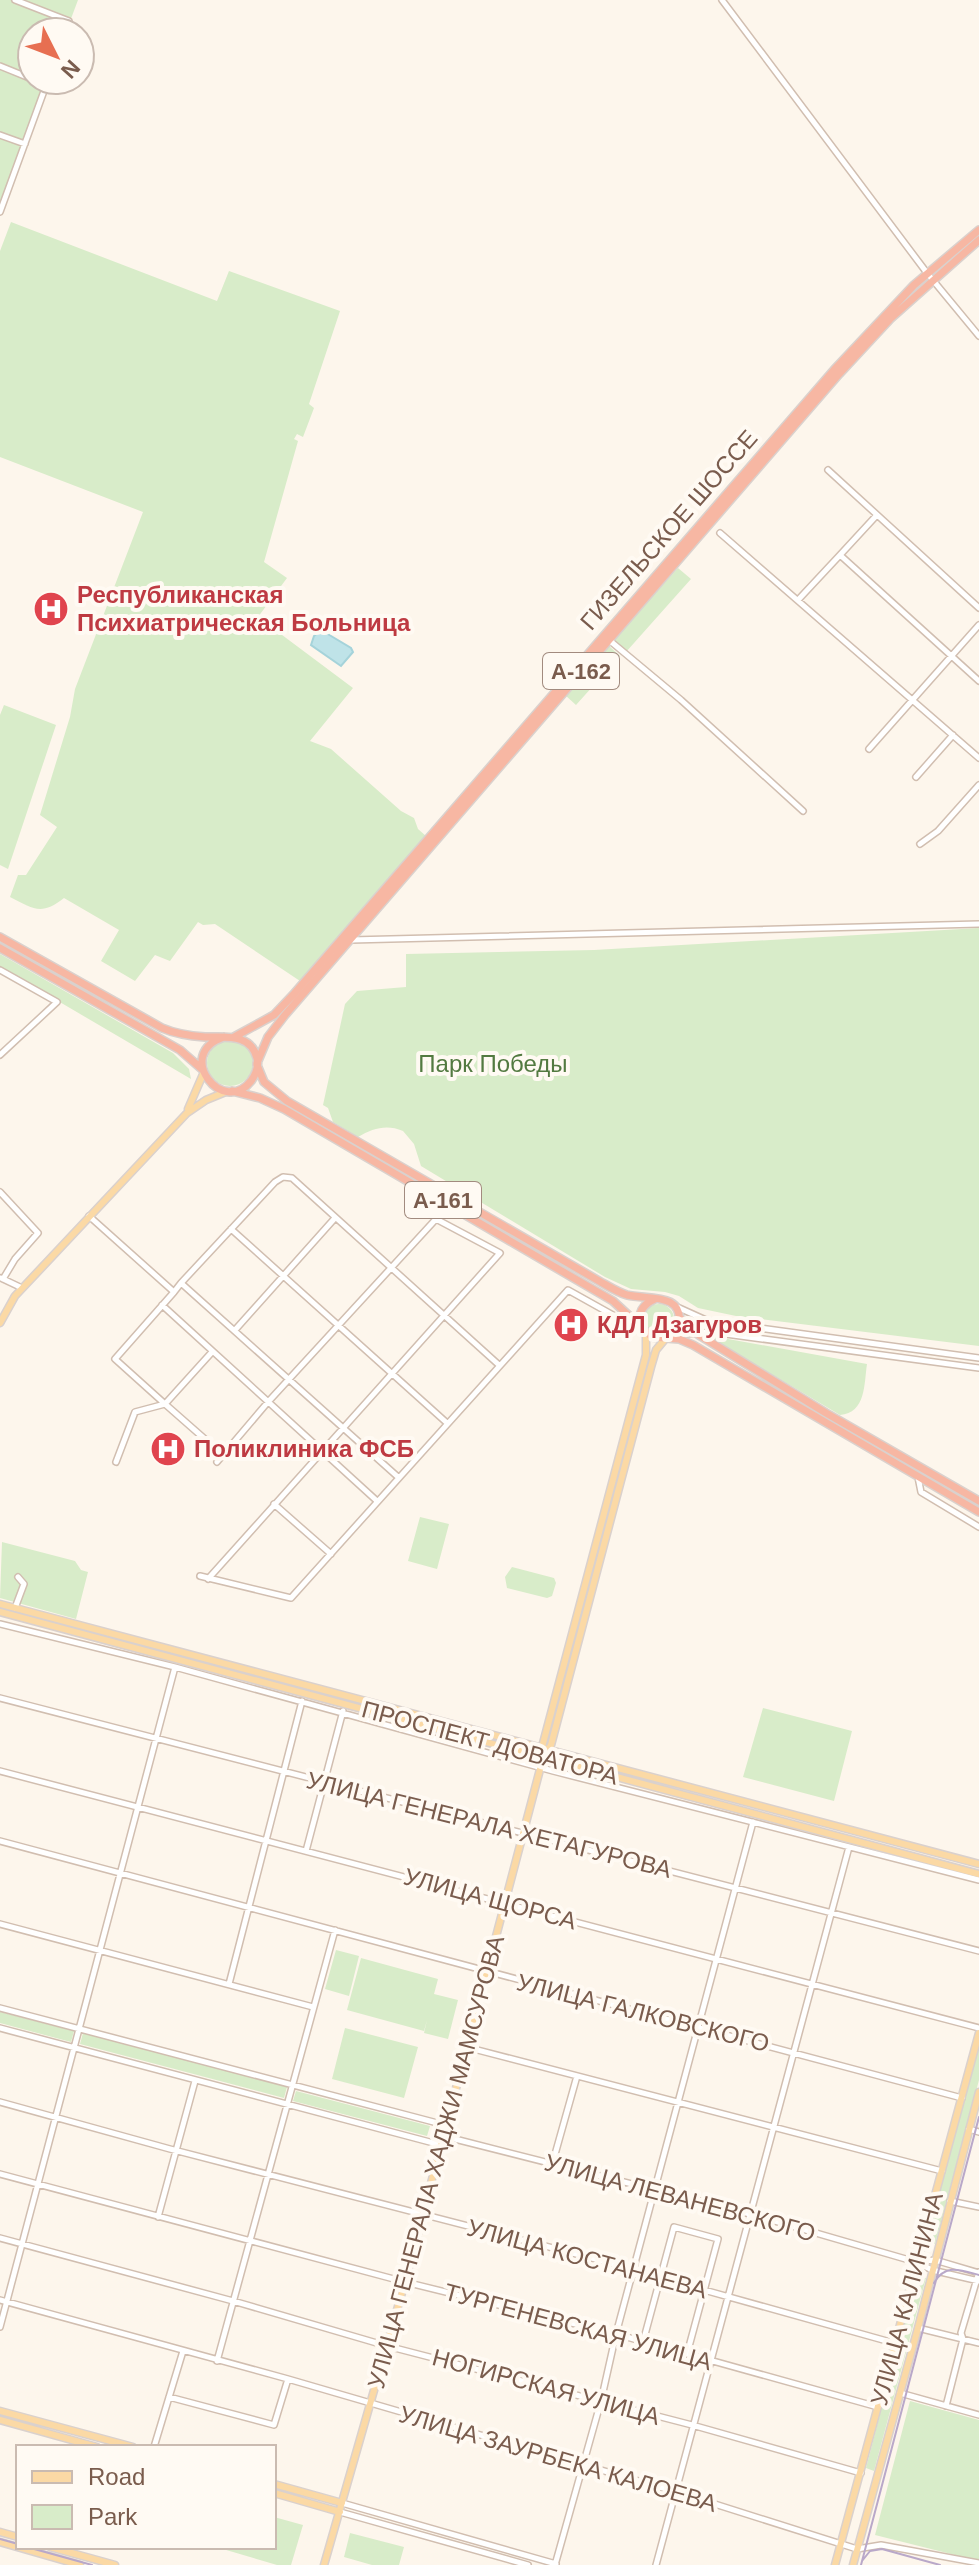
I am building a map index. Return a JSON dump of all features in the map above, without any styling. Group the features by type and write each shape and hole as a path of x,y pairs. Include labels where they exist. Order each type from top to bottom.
{"highway":[{"name":"ГИЗЕЛЬСКОЕ ШОССЕ","path":"257,1064 271,1032 628,606 834,370 979,230"},
{"name":"ГИЗЕЛЬСКОЕ ШОССЕ","path":"234,1037 265,1021 280,1009 839,374 930,276 979,240"},
{"path":"0,937 162,1028 187,1035 234,1037"},
{"name":"А-161","path":"0,948 180,1050 203,1071 211,1084 270,1102 613,1301 652,1337 669,1336 693,1345 979,1512"},
{"path":"203,1071 206,1051 224,1037"},
{"name":"А-161","path":"234,1037 249,1044 268,1086 297,1107 618,1291 667,1300 675,1306"},
{"path":"230,1091 248,1084 256,1073 257,1064"},
{"path":"644,1331 640,1312 648,1302 656,1299"},
{"path":"675,1306 680,1318 695,1332 826,1413 979,1501"},
{"path":"669,1336 680,1318"}],"main road":[{"path":"187,1113 203,1071"},
{"path":"0,1323 4,1312 22,1288 187,1113 206,1100 230,1091"},
{"name":"УЛИЦА ГЕНЕРАЛА ХАДЖИ МАМСУРОВА","path":"324,2565 405,2282 541,1768 541,1748 646,1355 644,1331"},
{"name":"УЛИЦА ГЕНЕРАЛА ХАДЖИ МАМСУРОВА","path":"543,1758 549,1750 656,1350 669,1336"},
{"name":"ПРОСПЕКТ ДОВАТОРА","path":"0,1604 979,1864"},
{"name":"ПРОСПЕКТ ДОВАТОРА","path":"0,1612 979,1874"},
{"path":"566,1653 575,1655"},
{"name":"УЛИЦА КАЛИНИНА","path":"835,2565 979,2030"},
{"name":"УЛИЦА КАЛИНИНА","path":"853,2565 979,2092"},
{"path":"0,2411 126,2445"},
{"path":"0,2420 90,2445"},
{"path":"276,2485 342,2503"},
{"path":"276,2494 340,2512"},
{"path":"24,2549 80,2565"},
{"path":"57,2549 115,2565"}],"street":[{"path":"15,0 61,16"},
{"path":"722,0 930,276 979,336"},
{"path":"0,212 43,96"},
{"path":"0,135 25,144"},
{"path":"828,470 979,608"},
{"path":"798,600 876,516"},
{"path":"720,533 979,758"},
{"path":"840,555 979,681"},
{"path":"869,749 979,625"},
{"path":"608,640 681,700 803,811"},
{"path":"916,777 953,735"},
{"path":"920,844 938,831 979,785"},
{"path":"351,940 979,924"},
{"path":"0,970 57,1002 0,1055"},
{"path":"223,1455 115,1359 275,1182 288,1177 499,1365"},
{"path":"0,1192 38,1233 2,1278 22,1288"},
{"path":"89,1216 174,1292"},
{"path":"235,1330 335,1218"},
{"path":"208,1579 500,1253 436,1219 288,1379 217,1462"},
{"path":"231,1229 447,1423"},
{"path":"181,1283 398,1477"},
{"path":"200,1576 291,1598 568,1290 644,1331"},
{"path":"162,1305 377,1501"},
{"path":"675,1306 708,1321 979,1358"},
{"path":"669,1336 713,1332 979,1368"},
{"path":"116,1462 135,1412 165,1404 212,1352"},
{"path":"918,1477 921,1492 979,1527"},
{"path":"274,1504 331,1554"},
{"path":"15,1608 24,1584 18,1577"},
{"name":"ПРОСПЕКТ ДОВАТОРА","path":"0,1624 175,1667 541,1768 979,1880"},
{"path":"0,2327 4,2301 22,2244 175,1667"},
{"name":"УЛИЦА ГЕНЕРАЛА ХЕТАГУРОВА","path":"0,1698 979,1951"},
{"path":"229,1984 302,1701"},
{"path":"306,1851 343,1711"},
{"name":"УЛИЦА ЩОРСА","path":"0,1771 813,1983 979,2030"},
{"path":"342,2503 556,2564 753,1822"},
{"name":"УЛИЦА ГАЛКОВСКОГО","path":"0,1841 962,2098"},
{"path":"656,2565 849,1847"},
{"path":"0,1924 313,2007"},
{"path":"217,2361 335,1930"},
{"path":"0,2008 445,2125"},
{"path":"0,2028 441,2145"},
{"path":"466,2047 942,2171"},
{"path":"552,2165 577,2076"},
{"path":"158,2217 195,2081"},
{"name":"УЛИЦА КОСТАНАЕВА","path":"0,2102 661,2276 894,2343"},
{"path":"969,2129 979,2132"},
{"name":"УЛИЦА ЛЕВАНЕВСКОГО","path":"443,2136 749,2213 916,2262 932,2270 978,2281"},
{"name":"ТУРГЕНЕВСКАЯ УЛИЦА","path":"0,2174 405,2282 616,2334 878,2407"},
{"path":"950,2201 979,2207"},
{"path":"643,2342 674,2227 718,2239 687,2354"},
{"name":"НОГИРСКАЯ УЛИЦА","path":"0,2238 861,2473"},
{"name":"УЛИЦА ЛЕВАНЕВСКОГО","path":"916,2262 935,2260 979,2272"},
{"path":"946,2406 963,2339 961,2333 979,2272"},
{"name":"УЛИЦА ЗАУРБЕКА КАЛОЕВА","path":"4,2301 288,2379 675,2492 857,2549 881,2545 979,2563"},
{"path":"918,2328 979,2343"},
{"path":"155,2445 183,2351"},
{"path":"169,2397 274,2425 288,2379"},
{"path":"899,2393 979,2415"},
{"path":"340,2512 528,2565"}],"green space":[{"path":"0,0 78,0 72,16 16,16 16,96 43,96 0,216"},
{"path":"11,222 217,301 229,271 340,311 309,404 314,408 303,437 297,434 294,439 298,441 264,562 287,578 258,617 353,688 310,741 331,749 401,811 414,818 418,829 426,836 300,981 215,924 198,922 170,961 155,955 135,981 101,961 119,930 64,898 49,907 37,909 10,897 18,875 26,875 57,827 40,815 70,717 75,689 143,512 0,457 0,251"},
{"path":"678,568 691,579 626,652 613,640"},
{"path":"609,646 620,656 576,705 565,695"},
{"path":"4,705 56,725 8,869 0,865 0,715"},
{"name":"Парк Победы","path":"979,928 979,1346 736,1316 698,1308 679,1296 665,1292 631,1289 605,1277 421,1166 414,1144 403,1131 380,1128 358,1137 333,1122 328,1108 323,1105 345,1004 357,991 406,987 406,954 594,950"},
{"path":"0,954 173,1053 189,1069 191,1079 0,967"},
{"path":"230,1040 246,1047 253,1063 246,1079 230,1086 214,1079 207,1063 214,1047"},
{"path":"659,1304 670,1308 674,1319 670,1330 659,1334 648,1330 644,1319 648,1308"},
{"path":"706,1335 867,1364 862,1396 855,1409 840,1415"},
{"path":"420,1517 449,1524 437,1569 408,1561"},
{"path":"2,1542 75,1561 81,1570 88,1572 76,1619 0,1598"},
{"path":"512,1567 554,1578 556,1583 552,1596 547,1598 507,1588 505,1577"},
{"path":"763,1708 852,1731 834,1801 743,1777"},
{"path":"336,1950 359,1956 349,1996 325,1989"},
{"path":"361,1958 438,1979 434,1994 458,2000 448,2039 424,2033 427,2020 424,2031 347,2010"},
{"path":"0,2012 74,2031 71,2042 0,2023"},
{"path":"345,2028 418,2047 404,2098 332,2079"},
{"path":"83,2033 287,2087 284,2098 80,2044"},
{"path":"979,2043 979,2080 935,2244 926,2241"},
{"path":"296,2091 430,2126 427,2136 293,2101"},
{"path":"916,2276 926,2278 874,2471 866,2468"},
{"path":"910,2401 979,2420 979,2561 875,2535"},
{"path":"276,2518 303,2525 291,2565 277,2565 223,2549 276,2549"},
{"path":"350,2533 404,2547 399,2565 372,2565 344,2557"}],"water":[{"path":"321,630 351,648 353,652 341,666 311,645 314,636"}],"tram line":[{"path":"861,2565 979,2117"},
{"path":"934,2283 948,2270 979,2275"},
{"path":"0,2539 16,2543"},
{"path":"34,2549 92,2565"},
{"path":"862,2561 870,2551 882,2549 940,2565"}],"place":[{"name":"Республиканская Психиатрическая Больница","path":"51,609"},
{"name":"КДЛ Дзагуров","path":"571,1325"},
{"name":"Поликлиника ФСБ","path":"168,1449"}]}
